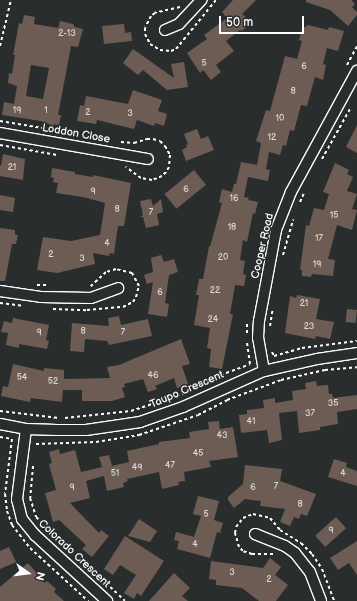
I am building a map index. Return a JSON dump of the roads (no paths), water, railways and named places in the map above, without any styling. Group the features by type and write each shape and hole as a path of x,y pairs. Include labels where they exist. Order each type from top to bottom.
{"street":[{"path":"165,30 179,24 201,0"},
{"name":"Cooper Road","path":"264,371 258,338 259,321 278,224 291,192 357,71"},
{"name":"Loddon Close","path":"0,133 148,159"},
{"path":"0,291 41,297 80,298 102,295 118,288"},
{"name":"Taupo Crescent","path":"0,424 26,430 86,430 140,422 183,407 264,371 317,359 357,353"},
{"name":"Colorado Crescent","path":"26,430 18,494 19,510 22,519 35,535 107,601"},
{"path":"255,534 285,546 295,553 310,572 321,601"}]}
